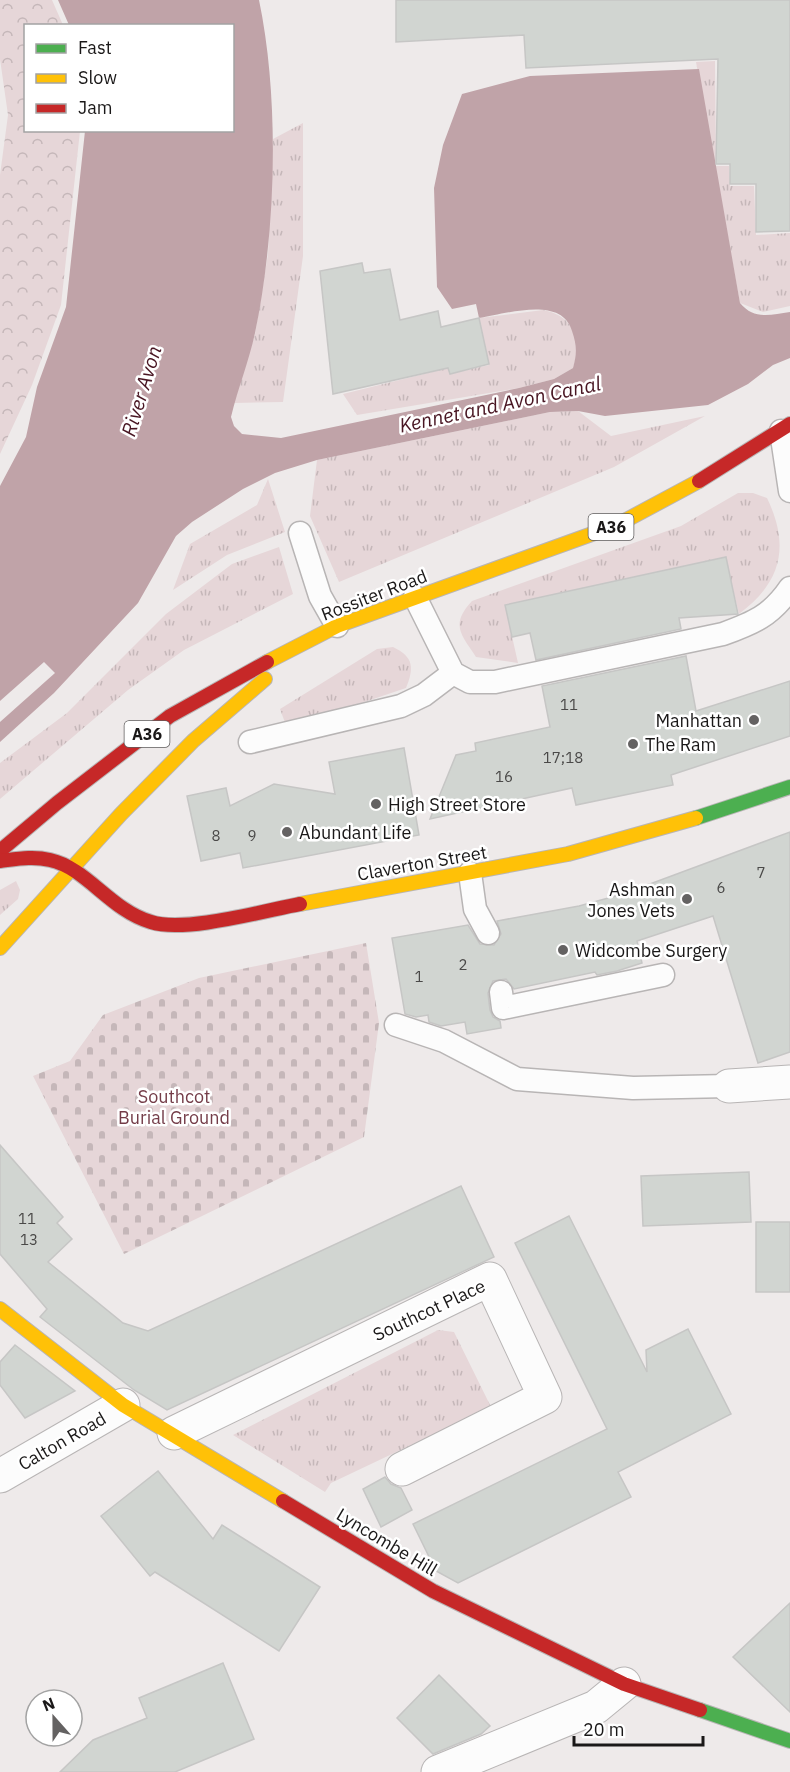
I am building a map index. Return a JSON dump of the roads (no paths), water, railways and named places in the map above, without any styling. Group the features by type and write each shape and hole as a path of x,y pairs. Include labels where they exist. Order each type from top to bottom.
{"main road":[{"name":"Rossiter Road","path":"0,851 57,803 170,716 309,640 337,626 534,557 617,525 700,480 785,427"},
{"name":"A36","path":"0,948 72,867 193,741 309,640"},
{"name":"Claverton Street","path":"0,861 21,856 52,859 72,867 123,910 153,923 199,923 568,854 677,824 790,787"},
{"name":"Lyncombe Hill","path":"0,1310 123,1405 174,1433 433,1591 624,1684 790,1741"}],"street":[{"path":"729,1086 790,1082"},
{"name":"Southcot Place","path":"174,1433 490,1279 545,1397 402,1469"},
{"name":"Calton Road","path":"0,1476 123,1405"},
{"path":"438,1772 596,1707 624,1684"}],"lane":[{"path":"785,427 790,491"},
{"path":"300,533 320,596 337,626"},
{"path":"415,597 453,674 470,681 495,682 723,634 753,623 777,608 790,588"},
{"path":"250,742 401,706 424,696 453,674"},
{"path":"471,873 475,909 488,933"},
{"path":"501,992 503,1008 663,975"},
{"path":"396,1025 444,1041 518,1079 633,1088 729,1086"}],"water":[{"path":"58,0 259,0 270,80 273,166 262,294 253,343 231,417 234,426 242,434 281,438 519,388 554,379 573,368 576,350 574,336 566,320 557,313 532,310 479,318 476,304 452,309 437,287 434,188 443,145 462,94 530,76 699,69 740,303 757,314 790,312 790,358 773,365 748,384 708,405 605,416 578,411 550,412 317,460 275,473 243,489 192,522 176,536 138,603 54,693 0,742 0,486 26,437 37,387 66,307 85,132 234,132 234,24 69,24"}],"place":[{"name":"Manhattan","path":"754,720"},
{"name":"The Ram","path":"633,744"},
{"name":"High Street Store","path":"376,804"},
{"name":"Abundant Life","path":"287,832"},
{"name":"Ashman Jones Vets","path":"687,899"},
{"name":"Widcombe Surgery","path":"563,950"}],"water label":[{"name":"River Avon","path":"141,391"},
{"name":"Kennet and Avon Canal","path":"500,404"}],"park label":[{"name":"Southcot Burial Ground","path":"174,1106"}]}
